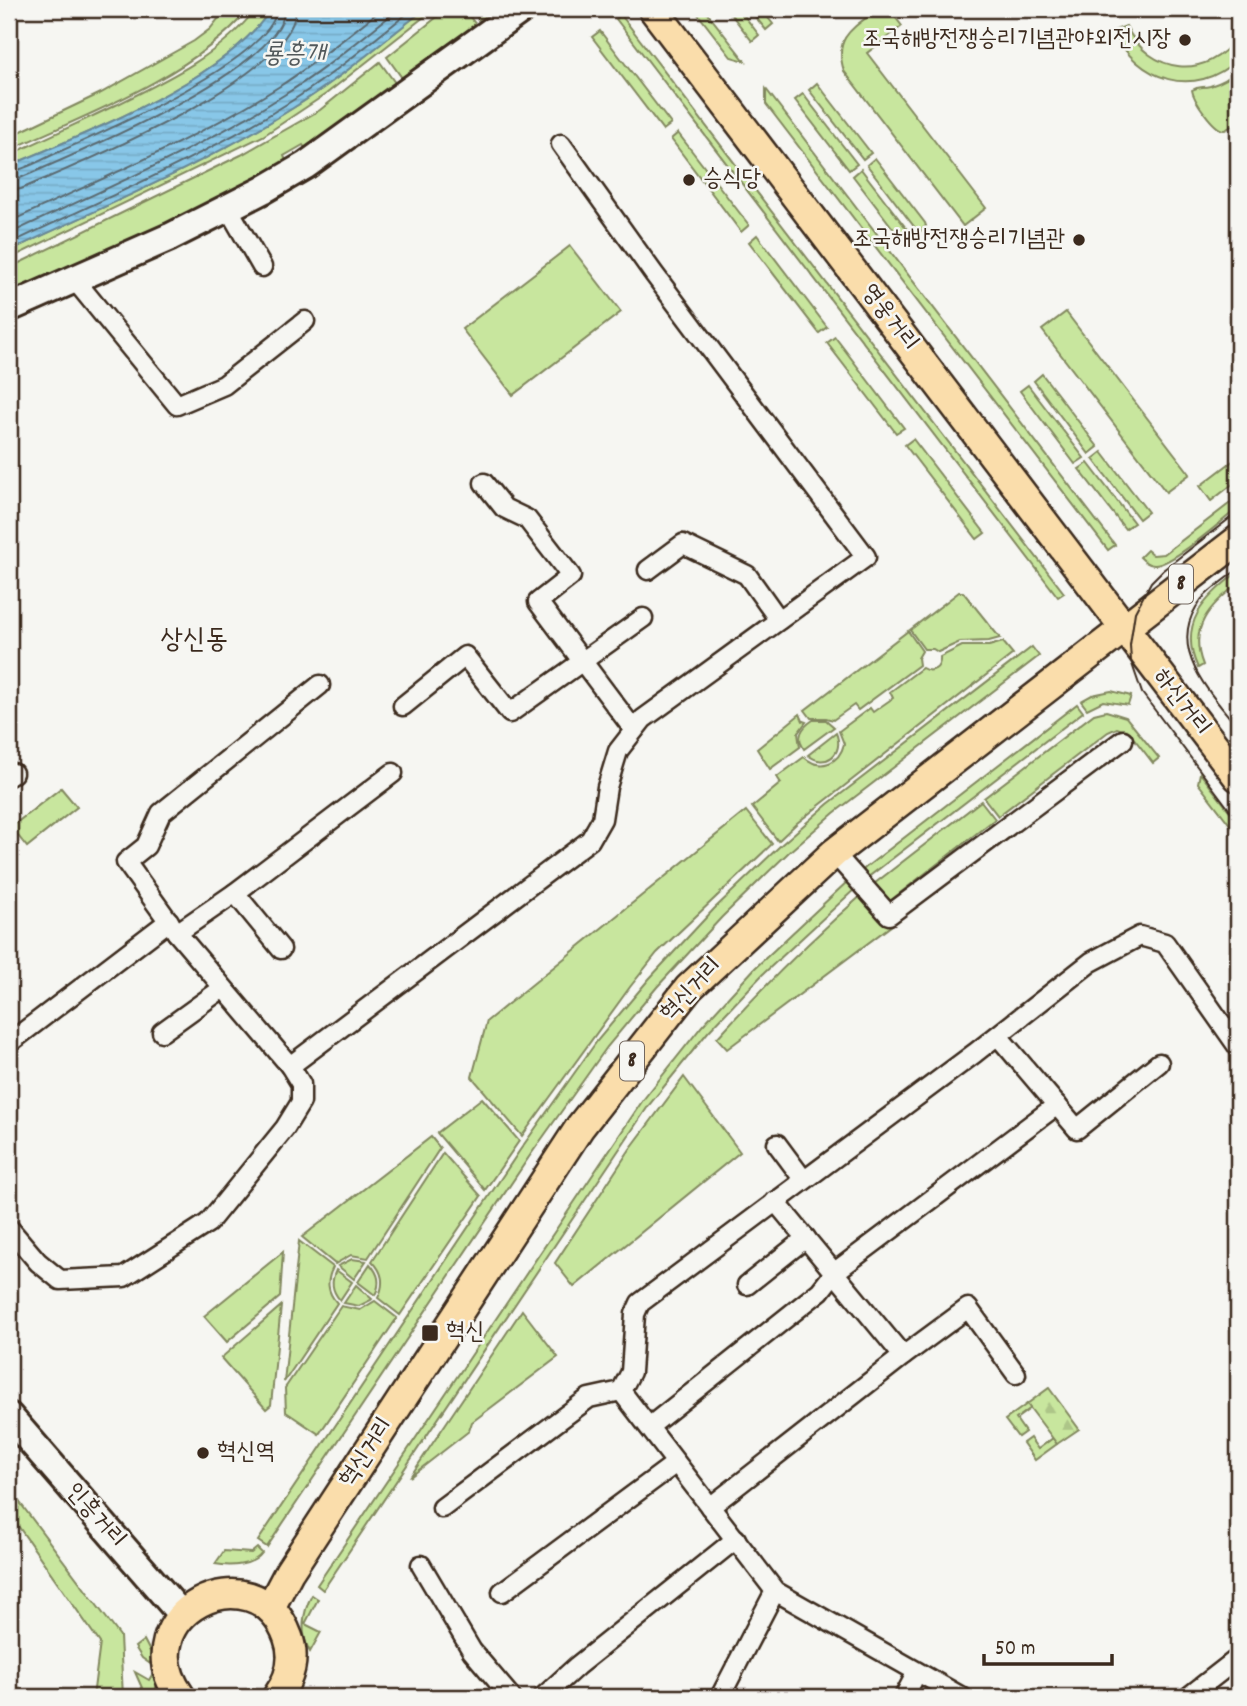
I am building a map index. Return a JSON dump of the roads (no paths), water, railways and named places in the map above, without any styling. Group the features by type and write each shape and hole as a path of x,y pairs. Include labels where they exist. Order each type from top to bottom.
{"main road":[{"name":"영웅거리","path":"653,9 1123,628"},
{"name":"혁신거리","path":"270,1608 289,1572 580,1127 689,988 834,853 1238,540"},
{"name":"하신거리","path":"1123,628 1238,777"},
{"path":"181,1697 174,1688 167,1667 166,1645 174,1625 181,1614 191,1606 210,1596 232,1593 253,1598 270,1608 284,1625 291,1645 287,1694"}],"street":[{"path":"9,308 228,208 306,165 522,9"},
{"path":"290,1066 590,840 602,819 607,787 618,751 643,719 866,558 654,274 561,144"},
{"path":"228,208 262,267"},
{"path":"74,279 177,405 224,385 305,321"},
{"path":"484,483 503,508 527,519 571,576 538,602 634,730"},
{"path":"648,570 683,544 747,575 779,620"},
{"path":"403,706 464,656 510,713 643,618"},
{"path":"9,1228 38,1262 60,1280 124,1277 208,1223 285,1128 301,1102 301,1084 290,1066 173,927 126,862 146,846 161,813 320,685"},
{"path":"834,853 889,915 1123,740"},
{"path":"9,1042 173,927 234,893 393,774"},
{"path":"234,893 281,949"},
{"path":"442,1508 589,1398 621,1391 631,1372 635,1314 640,1303 998,1035 1091,962 1140,936 1165,943 1238,1046"},
{"path":"162,1031 223,988"},
{"path":"998,1035 1077,1129 1159,1063"},
{"path":"649,1427 820,1291 835,1272 1057,1105"},
{"path":"777,1144 803,1179"},
{"path":"775,1201 903,1356"},
{"path":"747,1285 806,1238"},
{"path":"710,1507 968,1308 1016,1374"},
{"path":"621,1391 775,1591 962,1697"},
{"name":"인흥거리","path":"9,1416 181,1614"},
{"path":"502,1592 677,1463"},
{"path":"542,1697 736,1539"},
{"path":"421,1565 472,1651 511,1697"},
{"path":"720,1697 775,1591"},
{"path":"1188,1697 1238,1658"},
{"path":"904,1697 917,1672"}],"water":[{"name":"룡흥개","path":"271,9 425,9 327,85 259,129 153,184 9,251 9,166 152,102 188,81 222,59 250,35"}],"tram line":[{"path":"1238,512 1151,582 1135,612 1130,645 1131,661 1142,693 1238,821"},
{"path":"1238,569 1201,600 1191,618 1187,635 1195,668 1215,700 1238,728"}],"place":[{"name":"조국해방전쟁승리기념관야외전시장","path":"1185,40"},
{"name":"승식당","path":"689,180"},
{"name":"조국해방전쟁승리기념관","path":"1079,240"},
{"name":"혁신","path":"430,1333"},
{"name":"혁신역","path":"203,1453"}],"district":[{"name":"상신동","path":"194,642"}]}
